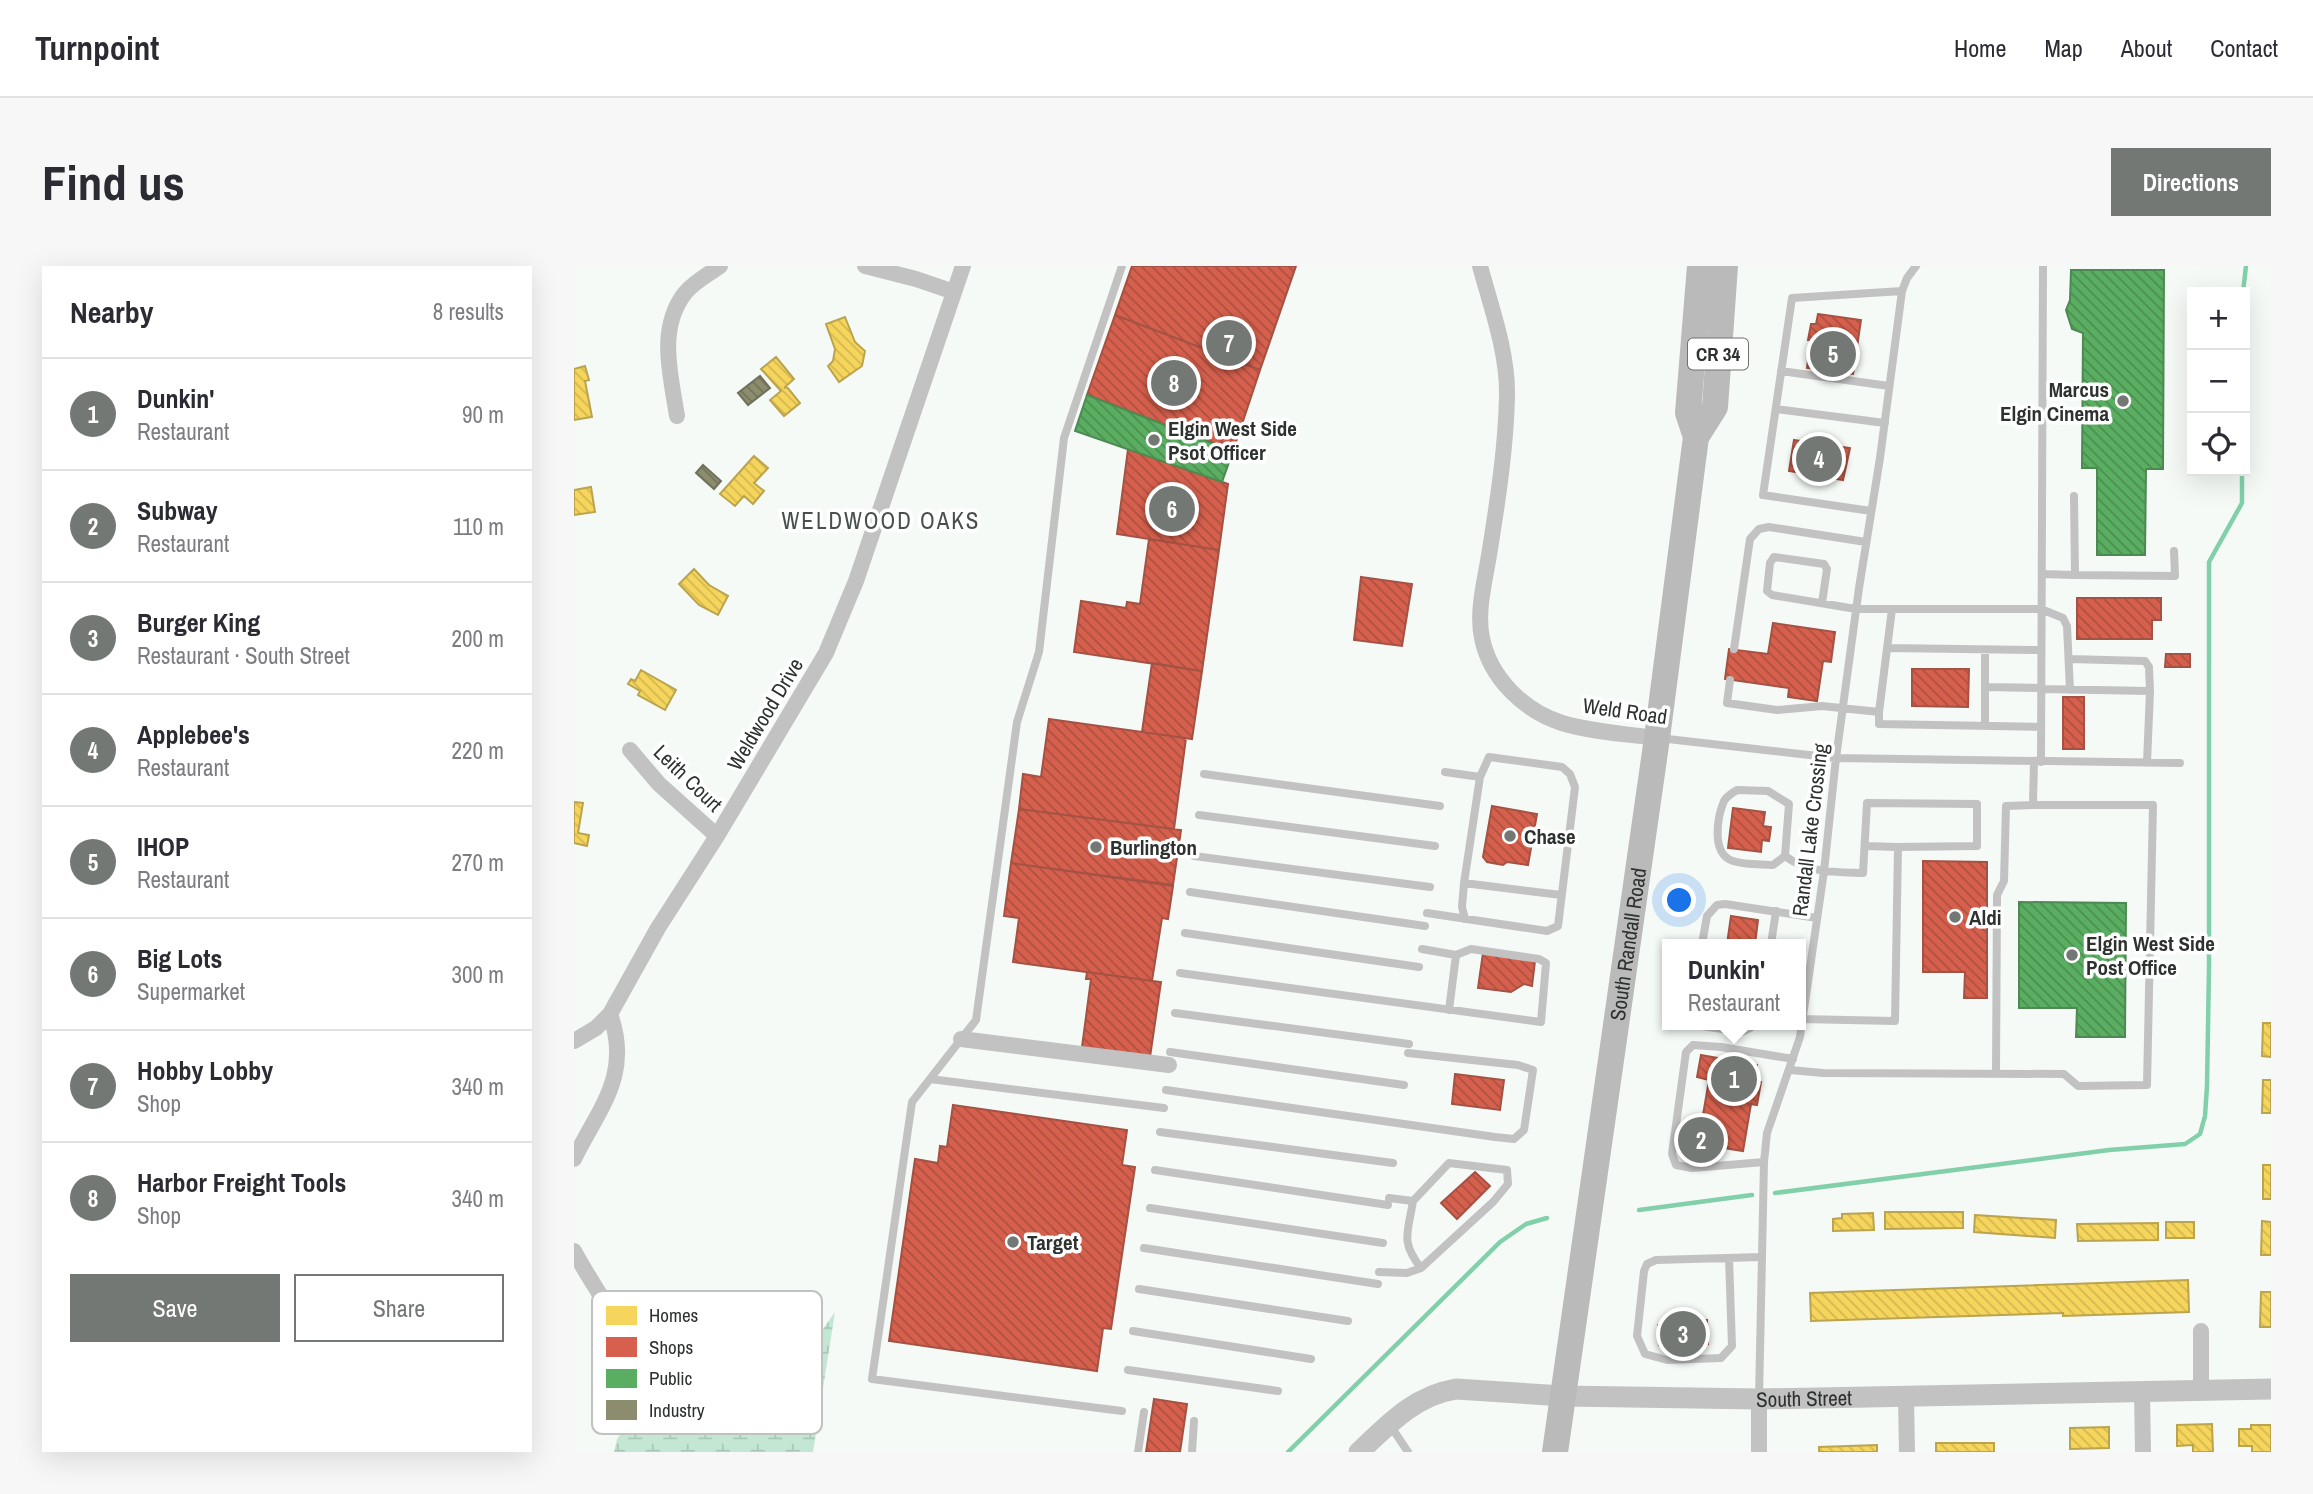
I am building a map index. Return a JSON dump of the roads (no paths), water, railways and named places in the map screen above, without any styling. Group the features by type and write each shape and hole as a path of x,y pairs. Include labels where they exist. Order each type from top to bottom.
{"main road":[{"name":"South Randall Road","path":"1555,1452 1657,738 1696,437 1688,413 1700,266"},
{"name":"South Randall Road","path":"1696,437 1716,407 1725,266"}],"street":[{"path":"677,416 668,357 672,318 686,292 720,266"},
{"path":"865,266 954,292"},
{"name":"Weldwood Drive","path":"610,1014 658,928 717,836 826,653 856,582 963,266"},
{"name":"Weld Road","path":"1480,266 1503,356 1507,393 1497,498 1481,609 1482,637 1488,657 1505,686 1543,715 1576,726 1657,738"},
{"name":"Leith Court","path":"630,750 659,784 717,836"},
{"path":"574,1041 596,1028 610,1014 617,1034 616,1072 610,1094 574,1159"},
{"path":"961,1040 1170,1058"},
{"path":"574,1251 597,1291"},
{"path":"2201,1331 2201,1390"},
{"name":"South Street","path":"1359,1452 1415,1403 1449,1390 1473,1389 1563,1396 1759,1399 2271,1389"},
{"path":"2142,1392 2143,1452"},
{"path":"1906,1398 1907,1452"},
{"path":"1759,1399 1759,1452"}],"lane":[{"path":"1122,266 1063,438 1040,652 1017,722 975,1020 912,1102 872,1379 1122,1411"},
{"name":"Randall Lake Crossing","path":"1806,987 1824,871 1842,709 1902,291 1916,266"},
{"path":"2033,805 2041,727 2043,266"},
{"path":"1871,511 1763,495 1792,298 1902,291"},
{"path":"1781,371 1889,386"},
{"path":"1776,409 1885,423"},
{"path":"2074,496 2075,575"},
{"path":"1734,649 1750,539 1759,529 1769,527 1866,542"},
{"path":"2042,574 2175,576 2174,551"},
{"path":"1822,603 1827,569 1824,564 1774,557 1770,563 1767,591 1772,595 1856,609 2042,609 2065,620 2070,690"},
{"path":"1892,609 1879,724 2041,727"},
{"path":"1887,648 2041,650"},
{"path":"1985,650 1986,726"},
{"path":"2069,659 2145,661 2149,667 2150,691 2147,763"},
{"path":"1730,680 1727,703 1777,710 1822,706 1879,712"},
{"path":"1985,687 2150,691"},
{"name":"Weld Road","path":"1657,738 1836,758 2180,763"},
{"path":"1427,913 1465,919 1547,931 1558,926 1575,788 1570,774 1562,767 1489,757 1480,777 1464,883 1462,907 1465,919"},
{"path":"1445,772 1480,777"},
{"path":"1204,774 1440,806"},
{"path":"1737,790 1768,792 1789,804 1784,856 1773,865 1732,861 1722,854 1718,842 1725,798 1737,790"},
{"path":"1784,856 1794,863 1824,871 1863,873 1867,803 1977,804 1977,846 1865,846"},
{"path":"1790,1070 1824,1073 2064,1074 2078,1086 2147,1085 2153,805 2006,806 2004,881 1997,895 1996,1073"},
{"path":"1199,815 1435,846"},
{"path":"1806,1019 1895,1021 1898,847"},
{"path":"1194,856 1430,887"},
{"path":"1464,883 1561,895"},
{"path":"1190,892 1424,926"},
{"path":"1703,939 1707,916 1717,905 1817,918"},
{"path":"1772,939 1776,911"},
{"path":"1185,933 1419,967"},
{"path":"1180,973 1541,1022 1546,963 1539,959 1471,950 1457,955 1422,950"},
{"path":"1449,1010 1457,955"},
{"path":"1166,1090 1514,1139 1524,1130 1533,1070 1518,1065 1175,1013"},
{"path":"1729,1030 1747,1030"},
{"name":"Randall Lake Crossing","path":"1759,1399 1768,1133 1790,1070 1799,1030"},
{"path":"1765,1162 1692,1168 1676,1165 1672,1154 1686,1052 1693,1045 1793,1059"},
{"path":"1170,1058 1404,1085"},
{"path":"930,1079 1164,1108"},
{"path":"1160,1132 1393,1163"},
{"path":"1379,1272 1408,1273 1421,1268 1493,1202 1508,1184 1507,1170 1448,1163 1413,1200 1407,1244 1408,1252 1421,1268"},
{"path":"1155,1170 1388,1202 1413,1200"},
{"path":"1150,1208 1383,1243"},
{"path":"1144,1248 1378,1284"},
{"path":"1729,1258 1732,1346 1721,1358 1667,1360 1645,1354 1637,1336 1647,1264 1656,1260 1762,1257"},
{"path":"1139,1289 1349,1321"},
{"path":"1133,1331 1311,1359"},
{"path":"1128,1370 1278,1391"},
{"path":"1138,1452 1144,1412"},
{"path":"1192,1452 1194,1421"},
{"path":"1389,1424 1408,1452"}],"waterway":[{"path":"2244,287 2246,266"},
{"path":"1775,1193 2109,1150 2185,1144 2200,1134 2205,1116 2207,1086 2209,967 2209,562 2242,503 2242,476"},
{"path":"1639,1210 1752,1195"},
{"path":"1288,1452 1500,1242 1526,1224 1547,1218"}],"place":[{"name":"Hobby Lobby","path":"1229,343"},
{"name":"IHOP","path":"1833,354"},
{"name":"Harbor Freight Tools","path":"1174,383"},
{"name":"Marcus Elgin Cinema","path":"2123,401"},
{"name":"Elgin West Side Psot Officer","path":"1154,440"},
{"name":"Applebee's","path":"1819,459"},
{"name":"Big Lots","path":"1172,509"},
{"name":"Chase","path":"1510,836"},
{"name":"Burlington","path":"1096,847"},
{"name":"Aldi","path":"1955,917"},
{"name":"Elgin West Side Post Office","path":"2072,955"},
{"name":"Dunkin'","path":"1734,1079"},
{"name":"Subway","path":"1701,1140"},
{"name":"Target","path":"1013,1242"},
{"name":"Burger King","path":"1683,1334"}],"district":[{"name":"WELDWOOD OAKS","path":"881,520"}]}
